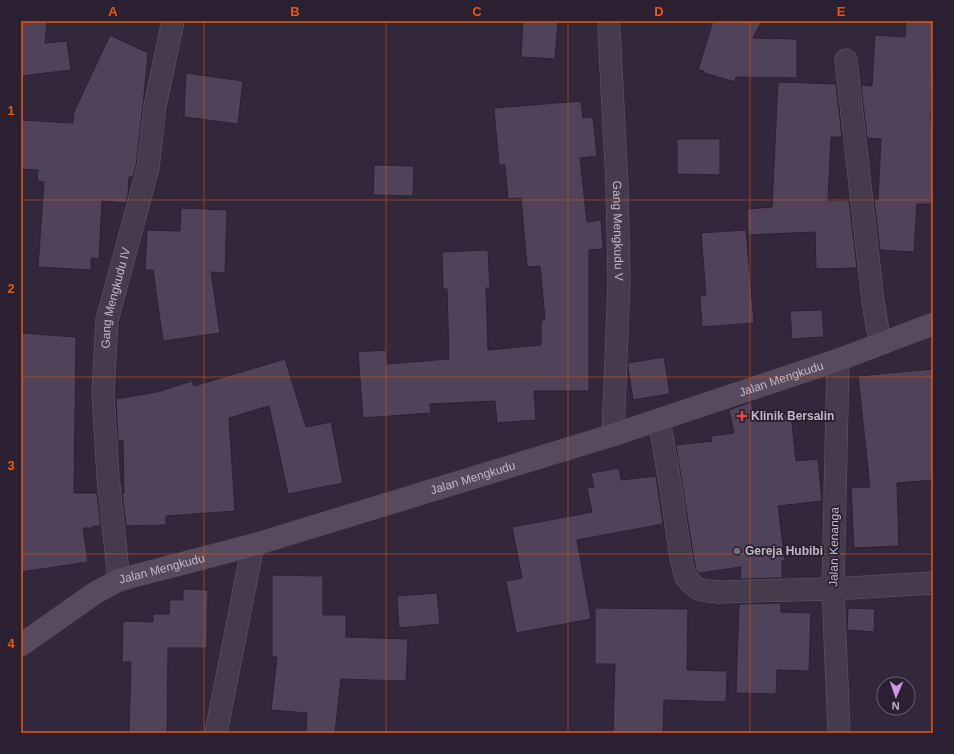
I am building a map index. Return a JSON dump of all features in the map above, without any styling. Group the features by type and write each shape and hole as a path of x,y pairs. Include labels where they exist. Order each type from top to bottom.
{"street":[{"name":"Gang Mengkudu IV","path":"119,580 108,477 103,393 107,320 148,168 156,106 173,21"},
{"name":"Gang Mengkudu V","path":"609,28 617,186 619,280 613,435"},
{"path":"846,60 873,302 881,343"},
{"name":"Jalan Mengkudu","path":"21,646 95,593 119,580 253,546 613,435 838,360 933,324"},
{"name":"Jalan Kenanga","path":"838,360 833,589 839,733"},
{"path":"659,420 667,460 680,554 685,576 696,589 718,592 833,589 933,583"},
{"path":"216,733 253,546"}],"building":[{"path":"21,21 47,21 45,43 67,41 71,70 21,76"},
{"path":"523,21 558,21 555,59 521,57"},
{"path":"713,21 762,21 753,38 797,39 797,78 736,77 735,82 698,70"},
{"path":"906,21 933,21 931,121 933,121 933,204 917,204 914,252 880,250 874,200 878,200 881,139 867,138 861,85 872,86 875,35 905,37"},
{"path":"110,35 148,53 136,166 133,177 129,177 126,203 102,201 99,259 91,258 91,270 38,267 44,182 37,181 38,170 21,169 21,120 73,123 74,112"},
{"path":"186,73 243,81 238,124 184,117"},
{"path":"778,82 836,84 842,137 831,137 828,201 849,200 857,268 816,269 815,232 748,235 747,209 772,207"},
{"path":"581,101 583,118 593,117 597,156 580,158 587,222 601,220 603,249 589,250 589,391 534,391 536,420 497,423 495,401 430,404 431,413 363,418 358,352 386,350 387,364 449,359 447,289 443,289 442,252 488,250 490,288 486,288 488,350 541,345 541,320 545,320 540,266 527,267 521,198 508,199 505,165 499,165 494,108"},
{"path":"677,139 720,139 720,175 677,174"},
{"path":"374,165 414,166 413,196 373,195"},
{"path":"181,208 227,210 225,273 211,272 220,333 163,341 153,270 145,270 147,230 180,231"},
{"path":"746,230 754,323 702,327 700,295 706,295 701,233"},
{"path":"822,310 824,337 792,339 790,311"},
{"path":"21,333 76,337 74,493 97,493 101,526 83,528 88,562 21,572"},
{"path":"664,357 670,394 633,400 628,363"},
{"path":"285,359 306,427 331,422 343,483 288,494 269,406 229,418 235,511 166,516 166,525 126,526 122,493 124,493 123,440 118,441 116,399 157,392 192,381 194,386"},
{"path":"933,369 933,480 897,483 899,546 854,548 851,488 870,487 858,376"},
{"path":"751,402 755,418 791,414 796,461 818,459 822,501 778,506 785,561 782,561 782,578 740,579 741,567 699,573 696,570 694,560 676,445 712,441 711,436 734,433 729,410"},
{"path":"619,468 621,480 656,476 663,524 577,540 591,619 516,633 506,581 522,578 512,527 592,512 587,488 594,487 591,473"},
{"path":"272,575 323,576 323,615 346,615 346,637 408,639 406,681 341,679 335,733 306,733 307,713 271,710 277,657 272,657"},
{"path":"183,589 208,590 207,648 168,648 167,733 129,733 131,662 122,662 123,621 153,622 153,614 169,614 170,600 183,600"},
{"path":"437,593 440,624 399,628 397,596"},
{"path":"781,603 781,612 811,613 809,671 777,670 776,694 736,693 739,604"},
{"path":"595,608 688,609 687,670 727,671 726,702 664,700 663,733 613,733 615,664 595,664"},
{"path":"848,608 875,609 874,632 847,630"}],"place":[{"name":"Klinik Bersalin","path":"742,416"},
{"name":"Gereja Hubibi","path":"737,551"}]}
